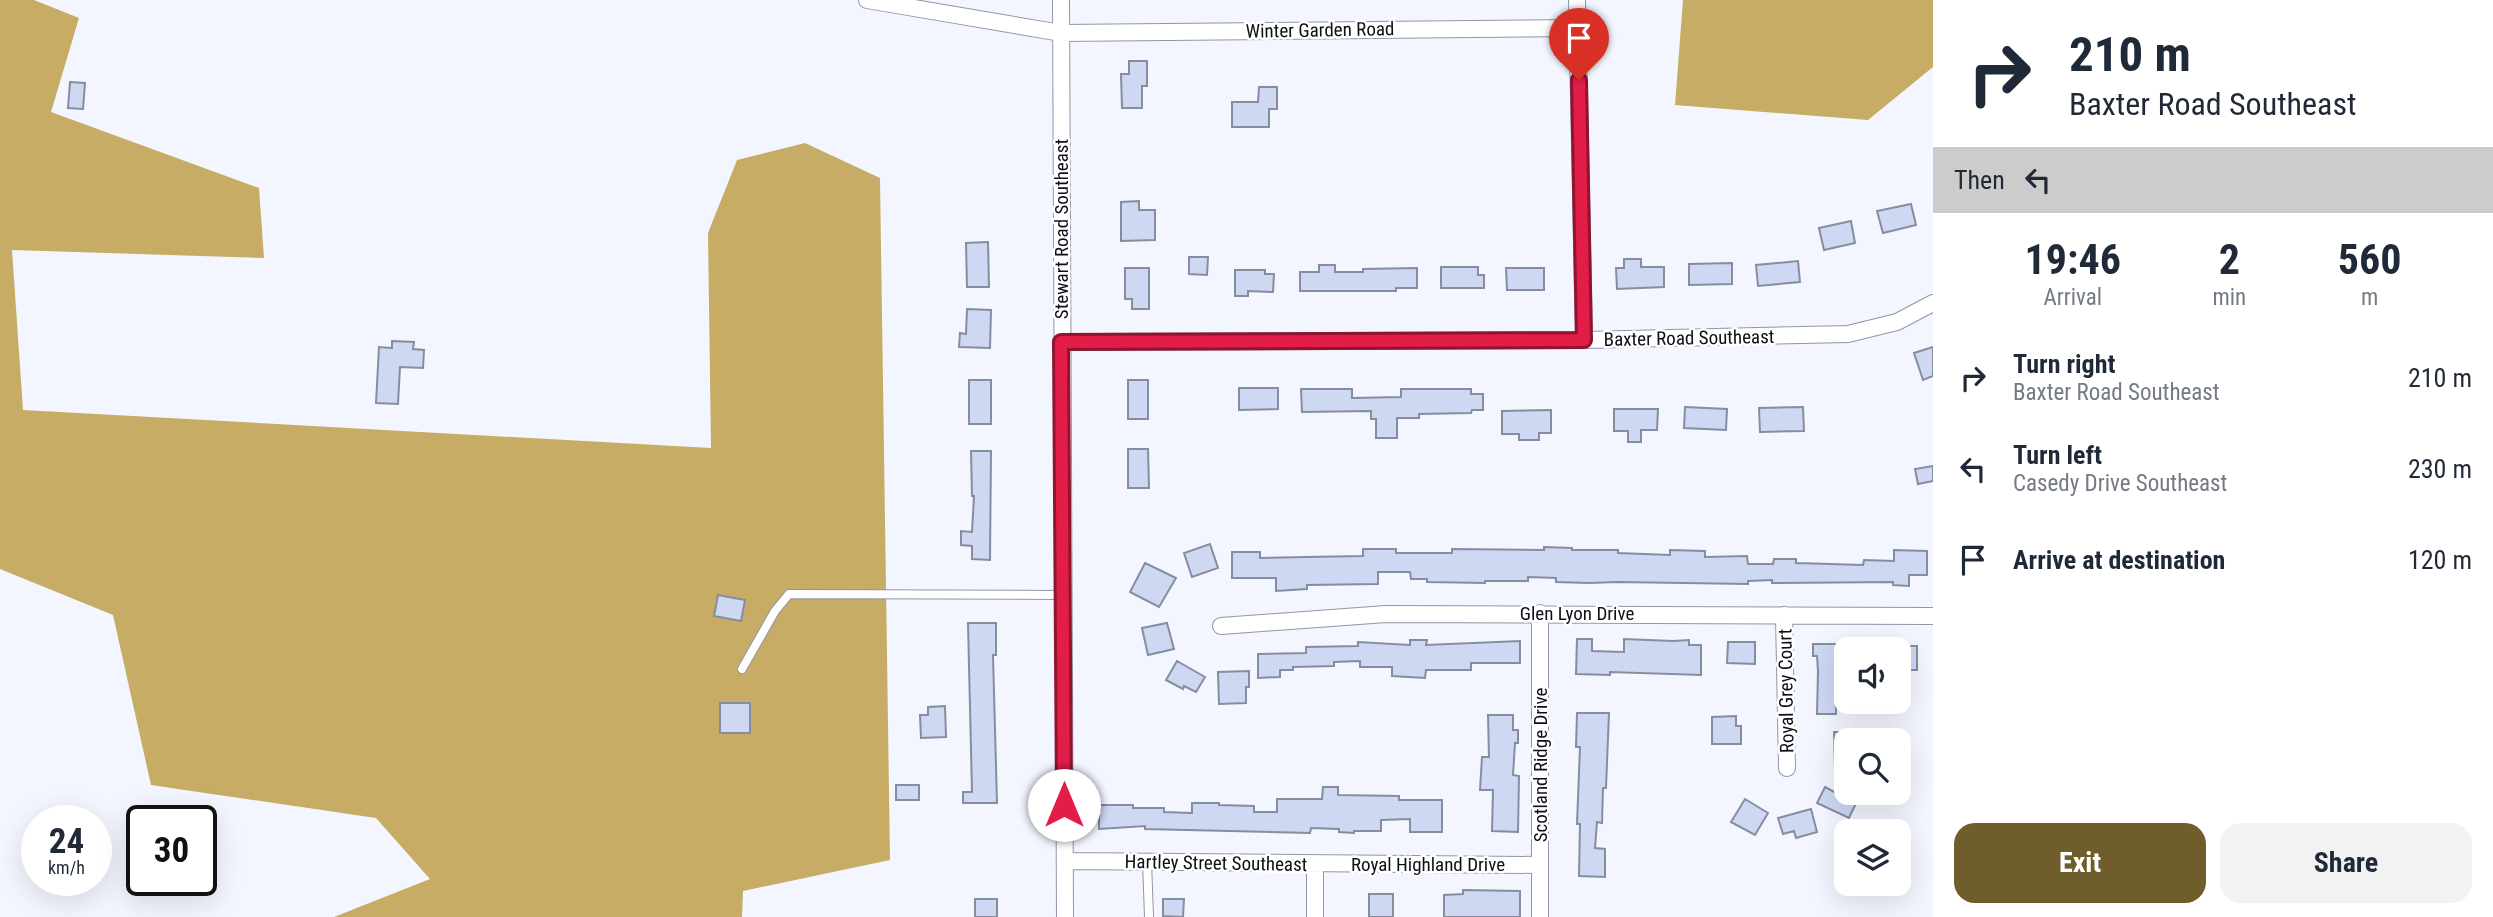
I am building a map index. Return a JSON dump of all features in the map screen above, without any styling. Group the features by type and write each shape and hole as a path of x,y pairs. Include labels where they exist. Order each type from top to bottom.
{"street":[{"path":"867,0 1061,33"},
{"name":"Stewart Road Southeast","path":"1061,0 1065,917"},
{"path":"1577,0 1584,340"},
{"name":"Winter Garden Road","path":"1061,33 1578,28"},
{"name":"Baxter Road Southeast","path":"1061,342 1584,340 1848,334 1897,322 1933,303"},
{"name":"Scotland Ridge Drive","path":"1540,613 1540,917"},
{"name":"Glen Lyon Drive","path":"1221,626 1375,614 1933,616"},
{"name":"Royal Grey Court","path":"1784,615 1787,768"},
{"name":"Hartley Street Southeast","path":"1065,861 1315,863 1315,917"},
{"name":"Royal Highland Drive","path":"1315,863 1540,864"}],"lane":[{"path":"742,669 775,611 789,594 1063,595"},
{"path":"1147,861 1149,917"}],"shaded area":[{"path":"0,0 34,0 79,18 51,112 259,188 264,258 12,250 23,410 711,448 708,233 737,160 805,143 880,178 890,860 743,891 742,917 334,917 430,879 376,818 151,785 113,615 0,569"},
{"path":"1683,0 1933,0 1933,67 1868,120 1675,105"}],"building":[{"path":"1129,61 1147,61 1147,86 1142,86 1142,108 1122,108 1121,74 1129,74"},
{"path":"70,82 85,83 83,109 68,108"},
{"path":"1259,87 1277,87 1277,109 1269,109 1269,127 1232,127 1232,102 1258,102"},
{"path":"1139,201 1139,210 1155,210 1155,240 1121,241 1121,202"},
{"path":"1911,204 1916,225 1883,233 1877,211"},
{"path":"1851,221 1855,243 1824,250 1819,228"},
{"path":"988,242 989,287 967,287 966,243"},
{"path":"1189,257 1208,257 1207,275 1189,274"},
{"path":"1624,259 1641,259 1641,267 1664,267 1664,287 1617,289 1616,268 1624,268"},
{"path":"1798,261 1800,282 1758,286 1756,265"},
{"path":"1732,263 1732,284 1689,285 1689,264"},
{"path":"1319,265 1335,265 1335,272 1417,268 1417,288 1396,288 1396,291 1300,291 1300,272 1319,272"},
{"path":"1441,267 1478,267 1478,275 1484,275 1484,288 1441,288"},
{"path":"1125,268 1149,268 1149,309 1132,309 1132,299 1125,299"},
{"path":"1506,268 1544,268 1544,290 1507,290"},
{"path":"1235,270 1265,270 1265,274 1274,274 1273,292 1248,291 1248,296 1235,296"},
{"path":"967,309 991,310 990,348 959,347 960,333 966,334"},
{"path":"392,341 414,342 413,349 424,350 423,368 400,367 398,404 376,403 379,347 392,348"},
{"path":"1933,347 1933,376 1923,380 1914,353"},
{"path":"969,380 991,380 991,424 969,424"},
{"path":"1128,380 1148,380 1148,419 1128,419"},
{"path":"1239,388 1278,388 1278,409 1239,410"},
{"path":"1301,389 1352,389 1352,398 1401,397 1401,389 1471,389 1471,394 1483,394 1483,410 1397,418 1397,438 1376,438 1376,419 1371,419 1371,411 1302,412"},
{"path":"1685,407 1727,409 1726,430 1684,428"},
{"path":"1803,407 1804,431 1760,432 1759,408"},
{"path":"1614,409 1658,409 1657,430 1641,430 1641,442 1628,442 1628,431 1614,431"},
{"path":"1551,410 1551,433 1539,433 1539,440 1519,440 1519,434 1502,434 1502,411"},
{"path":"1128,449 1148,449 1149,488 1128,488"},
{"path":"971,451 991,451 990,560 972,559 972,546 961,545 961,531 972,532 974,496"},
{"path":"1933,466 1933,481 1918,484 1915,469"},
{"path":"1210,544 1218,568 1192,577 1184,553"},
{"path":"1544,547 1670,555 1670,550 1705,551 1705,557 1747,556 1748,564 1773,564 1774,559 1796,559 1796,563 1863,565 1864,560 1894,561 1894,550 1927,551 1927,575 1909,575 1909,586 1893,585 1893,582 1772,583 1772,580 1748,581 1748,584 1589,583 1556,582 1556,578 1528,577 1528,581 1427,582 1427,579 1411,579 1410,572 1378,572 1378,584 1307,585 1307,589 1276,591 1276,578 1232,578 1232,552 1260,552 1260,558 1363,556 1363,549 1396,549 1396,553 1452,553 1452,549 1544,550"},
{"path":"1145,563 1176,578 1159,607 1130,592"},
{"path":"718,595 745,600 741,621 714,616"},
{"path":"968,623 996,623 996,655 993,655 997,803 963,803 963,792 972,792"},
{"path":"1167,623 1174,649 1148,655 1142,628"},
{"path":"1577,639 1592,639 1592,651 1624,652 1624,639 1689,640 1689,645 1701,645 1701,675 1610,672 1610,675 1576,674"},
{"path":"1410,640 1427,640 1426,645 1520,641 1520,663 1471,663 1471,670 1426,670 1425,678 1392,676 1392,667 1360,667 1360,661 1334,662 1334,666 1293,667 1293,670 1280,670 1280,677 1258,678 1258,654 1306,653 1306,647 1358,646 1358,642 1410,645"},
{"path":"1728,642 1755,642 1755,664 1727,663"},
{"path":"1813,644 1834,644 1834,714 1817,714 1817,656 1813,656"},
{"path":"1911,646 1917,646 1917,670 1911,670"},
{"path":"1177,661 1205,677 1196,692 1166,680"},
{"path":"1249,671 1246,703 1219,704 1218,672"},
{"path":"720,703 750,703 750,733 720,733"},
{"path":"945,706 946,737 921,738 920,715 928,715 928,707"},
{"path":"1577,713 1609,713 1606,788 1603,788 1602,823 1597,822 1595,848 1605,849 1605,877 1579,876 1580,824 1577,824 1580,747 1576,747"},
{"path":"1488,715 1513,715 1513,730 1518,730 1513,775 1519,776 1518,832 1492,831 1493,790 1480,790 1482,757 1489,757"},
{"path":"1736,716 1736,726 1741,726 1741,744 1712,744 1712,717"},
{"path":"896,785 919,785 919,800 896,800"},
{"path":"1323,787 1338,787 1338,795 1442,800 1442,832 1410,832 1410,819 1381,820 1381,831 1354,833 1339,832 1339,829 1311,828 1310,833 1145,829 1145,826 1099,829 1099,805 1133,805 1133,808 1164,808 1164,812 1192,813 1192,803 1219,803 1254,806 1254,812 1277,812 1277,799 1322,799"},
{"path":"1825,787 1834,792 1834,805 1855,805 1849,818 1817,803"},
{"path":"1745,799 1768,813 1755,835 1731,822"},
{"path":"1811,809 1817,832 1796,838 1794,831 1783,834 1778,818"},
{"path":"1463,890 1520,891 1520,917 1444,917 1444,895 1463,894"},
{"path":"1369,894 1393,894 1393,917 1369,917"},
{"path":"975,899 997,899 997,917 975,917"},
{"path":"1163,899 1184,899 1183,917 1163,916"}],"route":[{"path":"1064,805 1061,342 1584,340 1579,80"}]}
